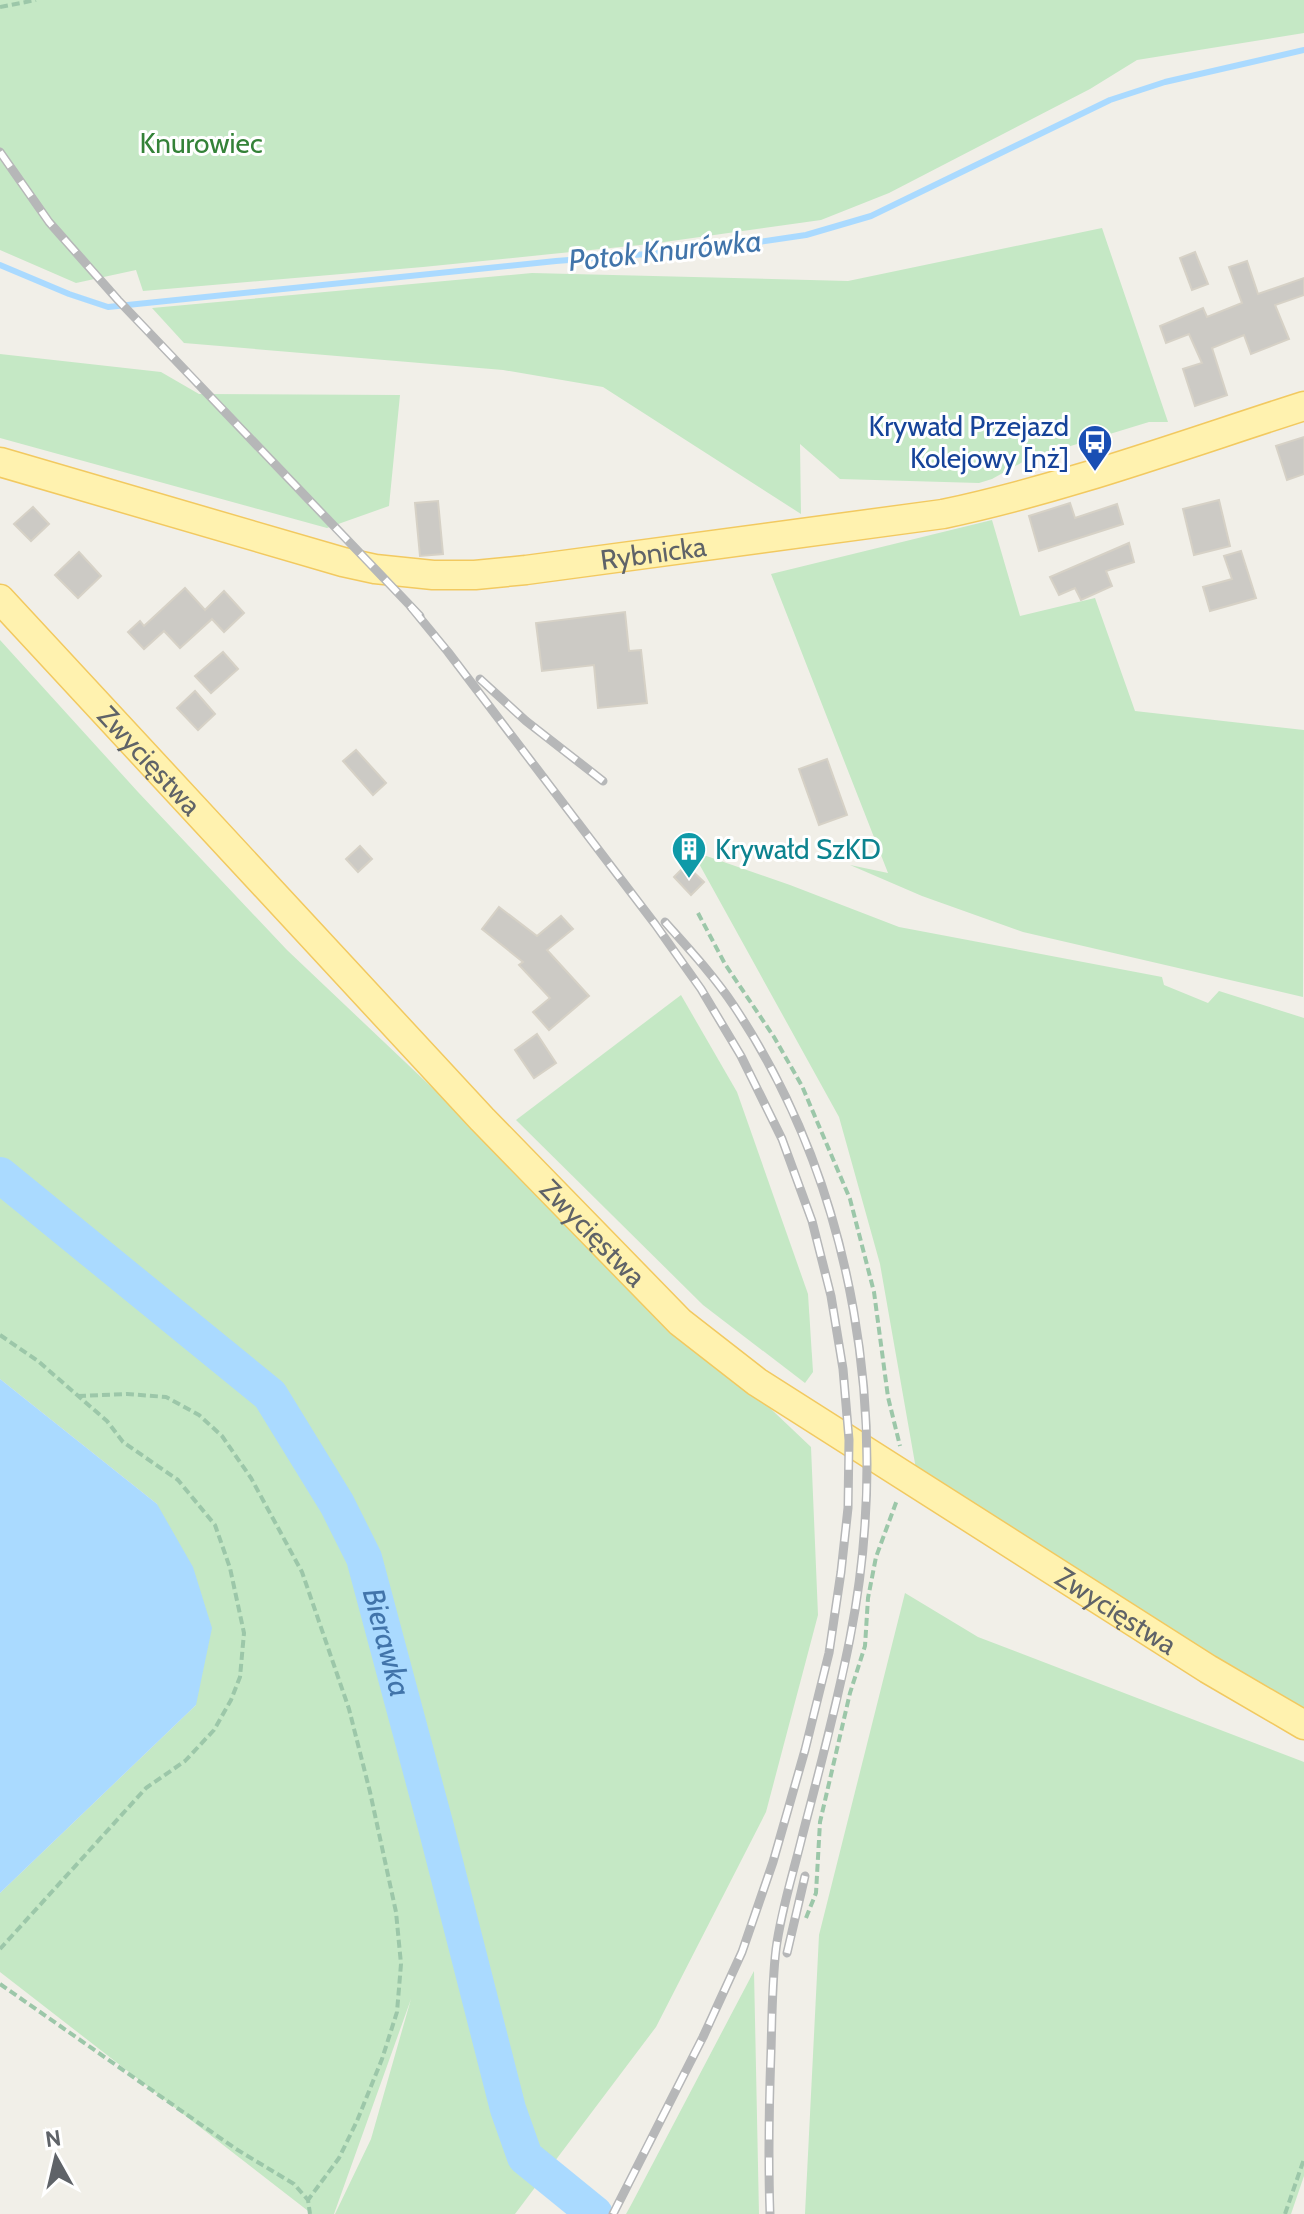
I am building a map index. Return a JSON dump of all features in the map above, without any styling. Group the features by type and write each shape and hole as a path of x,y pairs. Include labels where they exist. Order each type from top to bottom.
{"main road":[{"name":"Rybnicka","path":"0,462 352,565 396,572 475,575 957,511 1066,481 1304,406"},
{"name":"Zwycięstwa","path":"0,599 471,1108 680,1322 757,1382 1208,1669 1304,1725"}],"path":[{"path":"0,7 36,0"},
{"path":"698,913 725,964 774,1037 802,1086 850,1199 874,1292 888,1397 908,1477 891,1512 876,1557 868,1598 865,1646 850,1693 820,1822 816,1893 806,1918"},
{"path":"0,1335 38,1361 107,1421 123,1442 178,1480 215,1525 230,1568 244,1633 240,1677 214,1730 185,1761 146,1788 0,1949"},
{"path":"78,1396 127,1394 166,1397 199,1415 222,1436 251,1478 302,1572 349,1709 396,1912 401,1964 397,2012 357,2121 339,2158 308,2200"},
{"path":"0,1984 236,2149 294,2184 308,2200 310,2214"},
{"path":"1285,2214 1304,2159"}],"green space":[{"name":"Knurowiec","path":"0,0 1304,0 1304,33 1137,60 1090,89 889,193 821,220 650,244 143,291 136,270 76,283 0,250"},
{"path":"1102,228 1168,422 1149,422 1028,459 979,483 840,479 800,444 801,514 603,387 503,370 184,343 152,308 532,273 848,281"},
{"path":"0,354 161,372 199,394 400,395 389,506 327,528 0,438"},
{"path":"992,520 1020,616 1095,598 1135,711 1304,730 1303,997 1023,932 922,896 850,865 888,873 771,574"},
{"path":"0,640 287,950 811,1447 818,1615 766,1812 656,2027 515,2214 335,2214 371,2139 411,1999 334,2214 312,2214 0,1972 0,1893 196,1705 157,1504 0,1379"},
{"path":"692,851 899,927 1162,977 1164,985 1208,1003 1219,991 1304,1018 1304,1712 1144,1619 916,1469 880,1264 839,1117"},
{"path":"681,995 737,1092 808,1294 813,1372 805,1383 703,1305 516,1120"},
{"path":"905,1593 978,1637 1304,1762 1304,2176 1291,2214 805,2214 819,1935"},
{"path":"754,1971 759,2214 626,2214 631,2205"}],"water":[{"path":"0,1379 157,1504 193,1567 212,1628 196,1705 0,1893"}],"building":[{"path":"1195,252 1208,284 1192,290 1180,258"},
{"path":"1247,261 1258,294 1304,278 1304,295 1275,305 1289,339 1251,354 1244,335 1212,348 1227,395 1195,406 1183,369 1202,363 1189,334 1166,343 1160,326 1203,308 1207,317 1242,303 1229,267"},
{"path":"1304,437 1304,474 1287,480 1276,446"},
{"path":"1219,500 1230,546 1194,555 1183,509"},
{"path":"438,501 443,554 420,556 415,503"},
{"path":"1070,503 1075,518 1117,504 1123,524 1039,551 1029,516"},
{"path":"33,507 49,524 31,541 14,524"},
{"path":"1129,543 1134,562 1106,571 1112,586 1081,600 1075,588 1059,595 1050,577"},
{"path":"1241,551 1256,598 1210,611 1203,587 1232,579 1224,556"},
{"path":"79,552 101,576 78,598 55,575"},
{"path":"185,588 205,610 224,591 244,613 224,632 212,619 180,648 164,631 144,649 128,632 140,621 144,626"},
{"path":"625,612 629,651 641,650 647,703 598,708 594,665 542,671 536,623"},
{"path":"223,652 238,669 211,693 195,676"},
{"path":"195,691 215,714 198,730 177,708"},
{"path":"356,750 386,783 373,795 343,761"},
{"path":"827,759 847,815 819,825 799,769"},
{"path":"360,846 372,859 358,872 346,859"},
{"name":"Krywałd SzKD","path":"686,865 704,882 691,895 674,877"},
{"path":"499,907 537,936 561,916 573,929 547,950 589,996 549,1030 533,1012 550,998 519,965 523,962 482,929"},
{"path":"537,1034 556,1063 534,1078 515,1050"}],"waterway":[{"name":"Potok Knurówka","path":"0,265 108,307 556,261 712,249 806,235 871,216 1110,100 1165,82 1304,50"},
{"name":"Bierawka","path":"0,1175 270,1395 337,1504 364,1558 508,2109 525,2157 595,2214"}],"railway":[{"path":"0,152 49,222 118,300 420,616"},
{"path":"411,607 655,924 701,989 741,1056 782,1139 812,1221 831,1296 843,1369 849,1440 848,1508 829,1653 805,1750 773,1862 742,1952 703,2037 613,2214"},
{"path":"480,679 526,721 603,781"},
{"path":"665,922 710,973 734,1006 776,1077 810,1152 835,1230 854,1310 864,1392 867,1474 862,1557 850,1638 776,1949 770,2092 770,2214"},
{"path":"787,1953 805,1876"}],"place":[{"name":"Krywałd Przejazd Kolejowy [nż]","path":"1095,473"},
{"name":"Krywałd SzKD","path":"689,880"}]}
